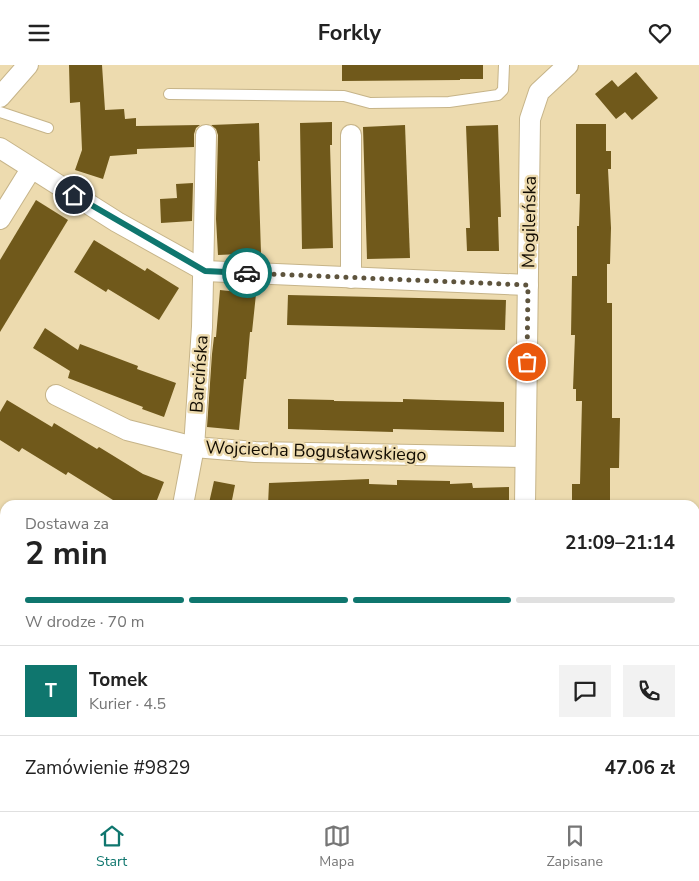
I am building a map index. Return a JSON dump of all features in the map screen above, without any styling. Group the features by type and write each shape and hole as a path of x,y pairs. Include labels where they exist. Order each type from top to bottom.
{"street":[{"path":"0,97 28,65"},
{"name":"Mogileńska","path":"525,500 530,119 539,91 568,65"},
{"name":"Barcińska","path":"184,500 194,447 205,271 206,135"},
{"path":"350,278 351,135"},
{"path":"0,148 117,222 205,271 528,285"},
{"path":"0,219 31,169"},
{"name":"Wojciecha Bogusławskiego","path":"56,395 127,430 194,447 255,452 525,457"}],"lane":[{"path":"169,94 344,96 370,103 448,101 498,95 503,90 504,65"},
{"path":"0,112 48,128"}],"building":[{"path":"69,65 102,65 105,110 124,109 125,119 136,118 136,126 200,125 196,128 194,134 194,147 137,149 137,154 110,156 103,179 75,170 82,150 80,102 70,103"},
{"path":"342,65 483,65 483,79 342,81"},
{"path":"636,72 658,98 632,120 625,112 616,119 595,94 612,80 618,87"},
{"path":"332,122 332,145 330,145 333,248 302,249 300,123"},
{"path":"259,123 260,161 258,161 261,253 218,255 216,219 218,135 216,129 211,125"},
{"path":"576,124 606,124 606,151 611,151 611,169 608,169 611,228 610,264 607,264 607,303 612,303 612,418 620,418 619,468 610,468 610,500 572,500 572,484 580,484 582,401 576,401 576,389 573,389 575,335 571,335 572,276 577,276 577,226 579,226 580,194 576,194"},
{"path":"405,125 410,258 367,259 363,127"},
{"path":"498,125 501,217 498,217 499,251 467,251 466,228 470,228 466,126"},
{"path":"193,183 192,221 161,223 160,199 177,198 176,184"},
{"path":"36,200 68,220 0,332 0,260"},
{"path":"94,240 145,271 147,268 179,288 159,320 108,289 106,292 74,272"},
{"path":"220,290 256,294 239,430 207,427 212,354 214,337 216,337"},
{"path":"288,295 506,300 505,330 287,325"},
{"path":"45,328 78,350 80,344 138,366 137,369 176,383 164,417 68,378 70,371 33,348"},
{"path":"288,399 403,402 403,399 504,402 504,432 393,429 393,432 288,429"},
{"path":"7,400 52,427 54,423 97,449 99,447 143,474 164,482 157,500 113,500 68,472 66,475 22,448 19,452 0,440 0,412"},
{"path":"369,479 369,484 397,485 397,480 450,481 450,484 472,483 473,488 509,487 509,500 268,500 269,483"},
{"path":"214,481 235,485 232,500 210,500"}],"way so far":[{"path":"247,273 528,285 527,362"}],"route":[{"path":"74,195 117,222 205,271 247,273"}]}
